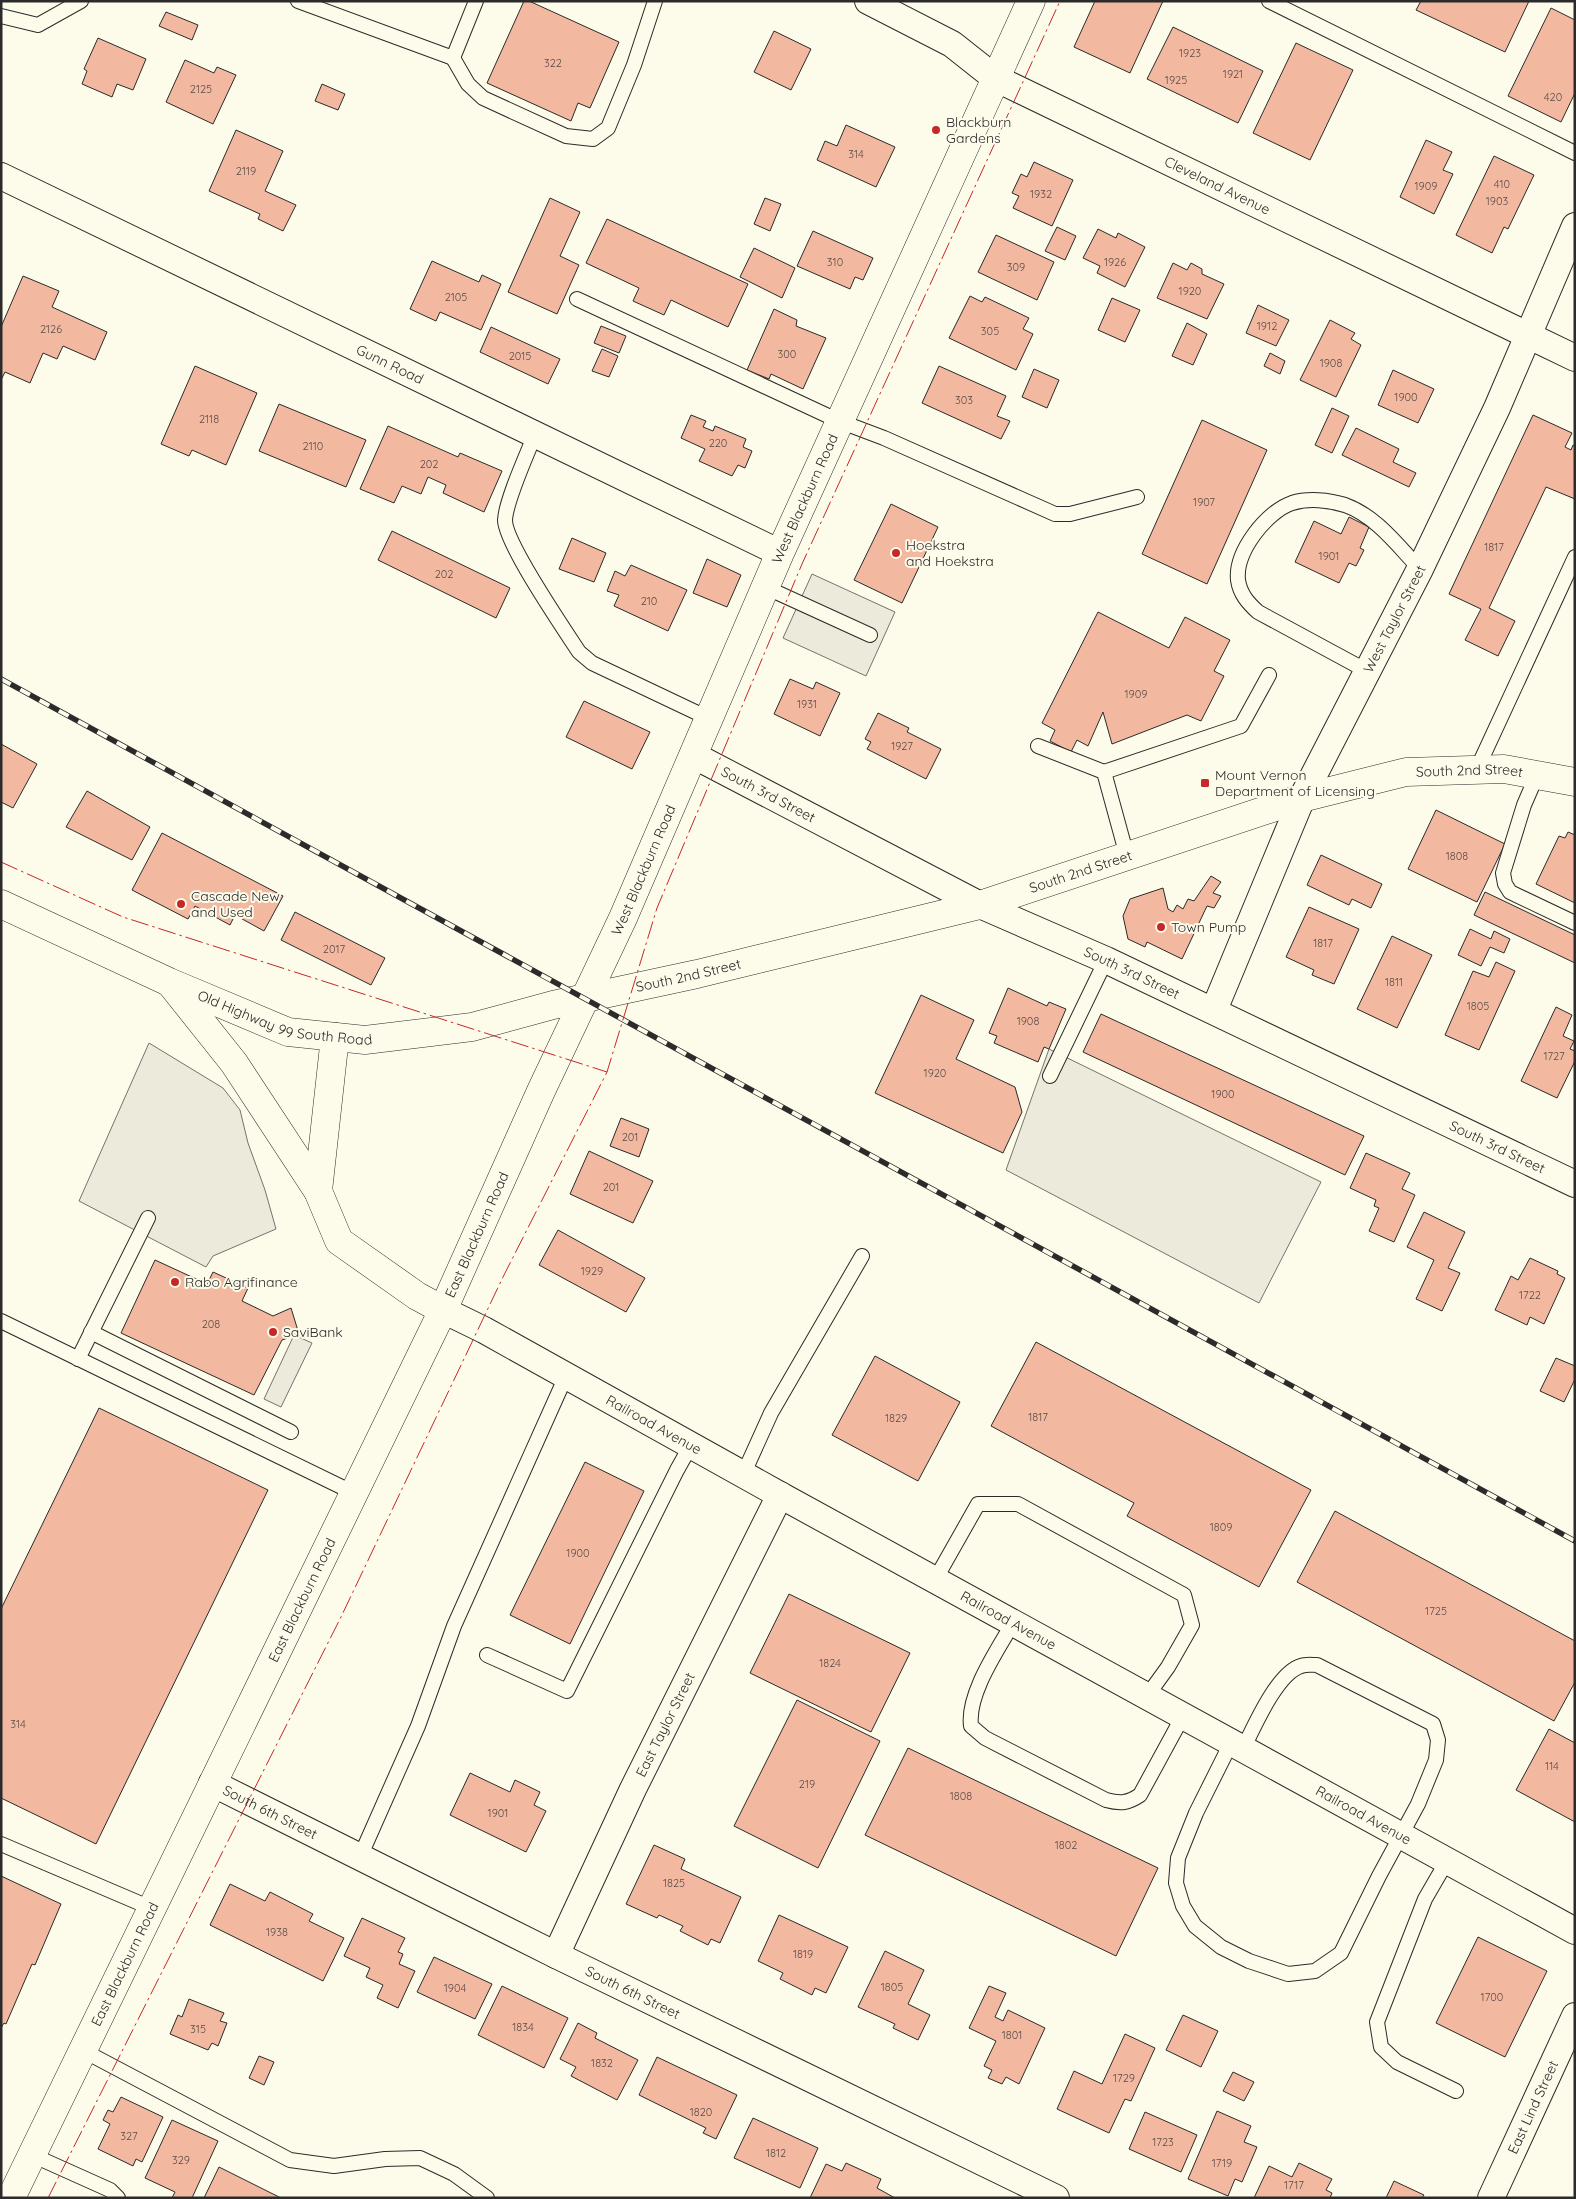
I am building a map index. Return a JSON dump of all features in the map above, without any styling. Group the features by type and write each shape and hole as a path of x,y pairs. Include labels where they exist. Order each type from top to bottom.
{"street":[{"name":"Cleveland Avenue","path":"868,1 952,44 995,78 1575,358"},
{"name":"West Blackburn Road","path":"584,999 623,918 708,718 839,421 1031,1"},
{"name":"Gunn Road","path":"1,176 780,553"},
{"name":"West Taylor Street","path":"1214,1010 1302,798 1420,569 1497,408 1575,226"},
{"name":"South 3rd Street","path":"693,755 980,905 1214,1010 1575,1184"},
{"name":"South 2nd Street","path":"584,999 706,972 980,905 1302,798 1406,772 1504,769 1575,782"},
{"name":"Old Highway 99 South Road","path":"1,904 169,982 288,1032 365,1040 453,1031 553,1005 584,999"},
{"path":"169,982 234,1063 318,1191 339,1241 416,1296 443,1310"},
{"name":"East Blackburn Road","path":"10,2188 32,2155 443,1310 584,999"},
{"path":"318,1191 335,1037"},
{"name":"Railroad Avenue","path":"443,1310 1575,1931"},
{"name":"East Taylor Street","path":"556,1955 633,1789 780,1495"},
{"name":"South 6th Street","path":"212,1783 556,1955 1056,2198"},
{"name":"East Lind Street","path":"1491,2198 1575,2016"}],"lane":[{"path":"1,16 38,25 81,1"},
{"path":"298,1 452,58 468,84 483,98 566,136 593,139 608,128 634,65 656,1"},
{"path":"452,58 476,1"},
{"path":"1269,1 1575,153"},
{"path":"577,298 839,421 884,438 1055,514 1070,514 1137,497"},
{"path":"535,434 506,515 507,530 517,553 580,652 592,663 708,718"},
{"path":"1367,671 1258,612 1249,604 1242,594 1238,582 1238,571 1243,554 1259,527 1273,512 1292,503 1307,500 1328,501 1363,514 1380,527 1420,569"},
{"path":"1477,770 1575,556"},
{"path":"765,587 870,635"},
{"path":"1038,746 1104,772 1241,726 1269,675"},
{"path":"1104,772 1127,856"},
{"path":"1537,775 1524,805 1504,873 1505,884 1510,892 1575,923"},
{"path":"1050,1076 1106,960"},
{"path":"78,1359 148,1218"},
{"path":"743,1475 771,1413 862,1256"},
{"path":"1,1321 354,1493"},
{"path":"91,1332 291,1432"},
{"path":"360,1857 418,1726 454,1626 566,1376"},
{"path":"487,1656 567,1691 673,1478 691,1446"},
{"path":"935,1580 978,1504 1018,1504 1184,1595 1192,1625 1168,1667 1147,1696"},
{"path":"1012,1623 974,1698 970,1716 971,1726 985,1738 1106,1800 1118,1803 1130,1802 1140,1795 1183,1716"},
{"path":"1317,1665 1433,1724 1438,1740 1436,1760 1418,1804 1401,1836 1341,1953 1315,1971 1288,1974 1248,1961 1221,1947 1195,1926 1183,1906 1176,1883 1178,1858 1196,1813 1237,1746 1259,1717 1286,1674 1301,1666 1317,1665"},
{"path":"1,1844 151,1908"},
{"path":"1447,1861 1425,1899 1377,2022 1381,2047 1397,2062 1456,2092"},
{"path":"82,2050 290,2160 334,2166 385,2159 420,2158 454,2174 487,2198"},
{"path":"32,2155 110,2190 118,2198"}],"shaded area":[{"path":"812,574 895,612 866,676 783,638"},
{"path":"149,1043 223,1088 240,1110 248,1143 265,1190 276,1229 213,1256 206,1267 79,1201"},
{"path":"1049,1049 1321,1182 1259,1303 1006,1170"},
{"path":"294,1335 312,1343 281,1407 264,1399"}],"building":[{"path":"524,1 529,1 619,42 590,108 578,103 571,121 487,83"},
{"path":"1095,1 1163,1 1130,73 1074,47"},
{"path":"1421,1 1529,1 1505,52 1416,10"},
{"path":"1551,8 1575,20 1575,93 1561,122 1508,96"},
{"path":"166,12 198,25 192,40 159,26"},
{"path":"1173,27 1263,71 1238,123 1147,79"},
{"path":"774,31 811,49 791,90 754,72"},
{"path":"98,38 146,59 133,90 117,84 112,97 82,84 87,71 84,69"},
{"path":"1296,43 1353,70 1310,160 1253,133"},
{"path":"185,60 214,73 217,67 236,75 213,124 166,102"},
{"path":"322,84 345,94 338,110 315,101"},
{"path":"846,125 895,147 876,187 817,160 825,141 837,146"},
{"path":"236,130 283,151 265,191 296,205 283,231 258,219 260,214 209,191"},
{"path":"1426,140 1452,152 1443,170 1453,174 1434,214 1400,197"},
{"path":"1494,156 1534,175 1508,229 1504,227 1492,253 1456,235"},
{"path":"1034,162 1073,180 1052,226 1013,208 1019,196 1012,193 1021,174 1027,177"},
{"path":"550,198 580,212 560,256 579,265 557,314 508,292"},
{"path":"765,198 781,204 770,231 754,224"},
{"path":"607,219 748,284 728,327 671,300 664,315 633,301 639,288 586,263"},
{"path":"1057,227 1076,236 1065,260 1045,251"},
{"path":"1098,229 1116,238 1118,233 1145,247 1125,287 1097,273 1100,266 1083,258"},
{"path":"813,231 873,258 863,280 855,277 850,289 797,266"},
{"path":"996,235 1054,262 1037,300 978,272"},
{"path":"754,248 795,268 782,298 740,277"},
{"path":"432,261 479,282 482,275 501,284 481,330 440,312 436,321 410,309"},
{"path":"1173,263 1187,270 1191,263 1202,269 1202,274 1224,284 1207,319 1157,298"},
{"path":"23,276 59,291 52,307 107,332 95,360 63,346 57,359 43,353 30,383 5,372 1,380 1,327"},
{"path":"970,296 982,302 985,297 1029,318 1023,329 1033,334 1016,370 949,338"},
{"path":"1112,298 1140,310 1125,342 1098,330"},
{"path":"1258,305 1289,320 1276,346 1246,333"},
{"path":"774,309 797,320 796,326 826,338 803,389 771,374 769,379 747,370"},
{"path":"1330,320 1355,333 1351,339 1361,345 1336,397 1300,380"},
{"path":"1187,323 1207,334 1193,365 1172,356"},
{"path":"601,326 626,336 619,353 594,343"},
{"path":"491,327 560,359 548,384 480,352"},
{"path":"602,349 618,356 609,377 592,371"},
{"path":"1270,353 1285,361 1280,374 1264,366"},
{"path":"195,366 257,393 226,465 192,450 189,456 161,444"},
{"path":"939,366 1006,396 997,416 1010,421 1001,439 922,403"},
{"path":"1034,369 1059,380 1047,408 1022,397"},
{"path":"1393,370 1434,389 1418,423 1378,405"},
{"path":"279,404 366,440 346,487 259,451"},
{"path":"1332,408 1349,416 1332,453 1315,445"},
{"path":"691,415 706,421 703,427 713,431 715,426 746,439 743,447 752,451 745,468 738,465 732,476 699,461 705,449 681,438"},
{"path":"1533,415 1572,433 1565,447 1571,450 1573,445 1575,446 1575,499 1546,487 1489,608 1515,621 1498,656 1465,640 1481,609 1449,594"},
{"path":"1202,420 1267,450 1207,584 1142,554"},
{"path":"388,426 458,457 460,453 502,471 484,512 443,493 446,485 428,477 421,494 402,486 394,503 360,489"},
{"path":"1356,428 1399,449 1393,462 1416,473 1409,487 1342,455"},
{"name":"Hoekstra and Hoekstra","path":"891,504 938,527 902,603 854,580"},
{"path":"1349,517 1369,527 1360,548 1364,550 1356,566 1349,563 1339,583 1295,562 1314,521 1341,534"},
{"path":"392,531 510,588 496,618 378,560"},
{"path":"572,538 606,553 594,582 559,569"},
{"path":"707,559 741,575 727,607 693,593"},
{"path":"631,565 687,590 668,631 614,606 619,595 607,591 615,571 625,576"},
{"path":"1098,612 1169,648 1185,617 1230,640 1214,671 1224,676 1201,721 1187,715 1112,744 1103,712 1088,746 1077,740 1071,752 1050,741 1055,730 1042,723"},
{"path":"790,679 813,689 816,682 840,693 820,736 774,714"},
{"path":"584,701 650,732 632,769 566,737"},
{"path":"878,713 909,728 907,732 941,749 926,779 867,749 871,742 865,739"},
{"path":"1,744 37,764 13,808 1,802"},
{"path":"87,791 150,827 132,860 66,827"},
{"path":"1436,810 1505,844 1477,902 1408,869"},
{"path":"1568,832 1575,835 1575,903 1536,884 1559,836 1565,838"},
{"path":"162,833 283,896 264,931 235,915 230,925 195,906 188,919 132,890"},
{"path":"1321,855 1382,884 1371,908 1352,899 1349,905 1307,885"},
{"name":"Town Pump","path":"1211,876 1221,882 1213,893 1221,896 1214,908 1207,906 1182,959 1147,942 1145,947 1128,939 1123,916 1130,899 1163,888 1168,909 1173,912 1177,905 1183,909 1188,899 1194,901"},
{"path":"1485,892 1575,935 1575,963 1474,915"},
{"path":"1309,907 1359,929 1334,984 1312,975 1314,970 1286,957"},
{"path":"295,912 385,958 371,985 281,940"},
{"path":"1470,929 1491,939 1494,931 1510,939 1504,953 1490,947 1481,966 1458,955"},
{"path":"1392,936 1432,955 1397,1028 1357,1009"},
{"path":"1496,962 1515,971 1479,1050 1445,1035 1473,971 1489,977"},
{"path":"1008,988 1047,1006 1049,1002 1066,1009 1049,1049 1044,1047 1038,1062 994,1043 997,1036 989,1033"},
{"path":"921,995 974,1020 956,1059 1015,1087 1022,1112 1003,1153 875,1093"},
{"path":"1556,1007 1572,1015 1563,1036 1574,1041 1570,1049 1575,1051 1575,1061 1557,1098 1521,1081"},
{"path":"1101,1014 1364,1136 1345,1175 1083,1052"},
{"path":"621,1118 649,1129 639,1157 610,1146"},
{"path":"589,1151 653,1181 633,1223 570,1194"},
{"path":"1366,1153 1410,1173 1402,1189 1415,1195 1394,1242 1369,1231 1379,1208 1374,1206 1376,1200 1350,1188"},
{"path":"1424,1212 1465,1232 1448,1268 1460,1273 1442,1311 1416,1299 1434,1260 1407,1247"},
{"path":"558,1230 645,1278 626,1312 539,1265"},
{"path":"1530,1258 1558,1271 1557,1274 1565,1278 1544,1324 1530,1317 1527,1325 1495,1310 1511,1276 1518,1280"},
{"path":"155,1260 207,1284 213,1272 248,1288 242,1301 273,1316 291,1308 299,1334 282,1340 254,1395 121,1333"},
{"path":"1036,1342 1311,1490 1259,1587 1127,1516 1134,1503 991,1426"},
{"path":"875,1356 960,1402 918,1481 832,1435"},
{"path":"1556,1358 1575,1366 1575,1379 1564,1402 1540,1391"},
{"path":"99,1408 268,1490 96,1844 1,1798 1,1609"},
{"path":"585,1462 644,1491 570,1644 510,1615"},
{"path":"1335,1511 1575,1641 1575,1682 1554,1721 1297,1582"},
{"path":"789,1594 910,1653 871,1732 750,1673"},
{"path":"797,1700 880,1741 818,1868 734,1826"},
{"path":"1549,1729 1575,1743 1575,1822 1516,1790"},
{"path":"908,1748 1158,1868 1116,1956 865,1835"},
{"path":"470,1773 510,1792 515,1780 540,1792 534,1805 546,1811 526,1852 450,1815"},
{"path":"654,1845 685,1859 681,1869 741,1897 720,1943 711,1939 708,1945 680,1931 683,1926 659,1915 657,1918 626,1904"},
{"path":"1,1876 61,1904 35,1965 32,1964 6,2024 4,2023 1,2028"},
{"path":"230,1884 265,1901 270,1892 313,1914 309,1921 344,1938 323,1981 210,1925"},
{"path":"779,1915 848,1947 826,1993 815,1988 812,1995 780,1979 783,1973 758,1961"},
{"path":"362,1918 405,1938 398,1952 403,1954 399,1964 415,1971 398,2008 377,1998 383,1985 366,1977 370,1968 344,1956"},
{"path":"1478,1937 1547,1971 1505,2057 1436,2023"},
{"path":"885,1951 924,1970 908,2004 930,2015 918,2040 893,2028 895,2024 858,2007"},
{"path":"434,1957 492,1984 475,2019 417,1992"},
{"path":"502,1986 568,2018 544,2068 478,2035"},
{"path":"989,1986 1006,1993 995,2017 1003,2021 1008,2010 1045,2028 1019,2084 1006,2077 1002,2084 988,2078 992,2070 984,2066 996,2041 969,2028"},
{"path":"189,1999 224,2013 220,2021 227,2023 218,2046 212,2043 208,2050 170,2034 178,2015 182,2017"},
{"path":"1183,2015 1218,2031 1201,2067 1166,2050"},
{"path":"578,2023 597,2033 595,2038 638,2060 617,2100 571,2076 576,2067 560,2059"},
{"path":"1125,2034 1155,2048 1131,2101 1125,2099 1109,2133 1057,2109 1074,2071 1102,2084"},
{"path":"259,2056 274,2062 264,2085 249,2078"},
{"path":"657,2057 737,2095 716,2139 703,2133 706,2128 639,2095"},
{"path":"1233,2072 1254,2082 1244,2101 1223,2091"},
{"path":"121,2097 163,2117 142,2162 136,2159 133,2166 98,2149 110,2124 103,2120 108,2110 113,2112"},
{"path":"1217,2111 1251,2126 1244,2142 1257,2147 1242,2182 1235,2179 1228,2196 1188,2179"},
{"path":"1145,2112 1197,2135 1181,2172 1129,2149"},
{"path":"753,2118 818,2148 800,2188 734,2158"},
{"path":"172,2120 218,2141 192,2198 172,2198 175,2192 145,2178"},
{"path":"846,2163 881,2179 877,2188 895,2198 810,2198 826,2164 842,2171"},
{"path":"1299,2163 1332,2179 1326,2190 1332,2193 1330,2198 1254,2198 1269,2166 1292,2177"},
{"path":"219,2167 281,2198 204,2198"},
{"path":"1394,2181 1424,2195 1422,2198 1386,2198"}],"railway":[{"path":"1,679 1575,1541"}],"power":[{"path":"48,2198 341,1617 503,1277 607,1072 657,908 802,564 1060,1"},
{"path":"1,862 123,917 607,1072"}],"place":[{"name":"Blackburn Gardens","path":"936,130"},
{"name":"Hoekstra and Hoekstra","path":"896,553"},
{"name":"Mount Vernon Department of Licensing","path":"1205,783"},
{"name":"Cascade New and Used","path":"181,904"},
{"name":"Town Pump","path":"1161,927"},
{"name":"Rabo Agrifinance","path":"175,1282"},
{"name":"SaviBank","path":"273,1332"}]}
